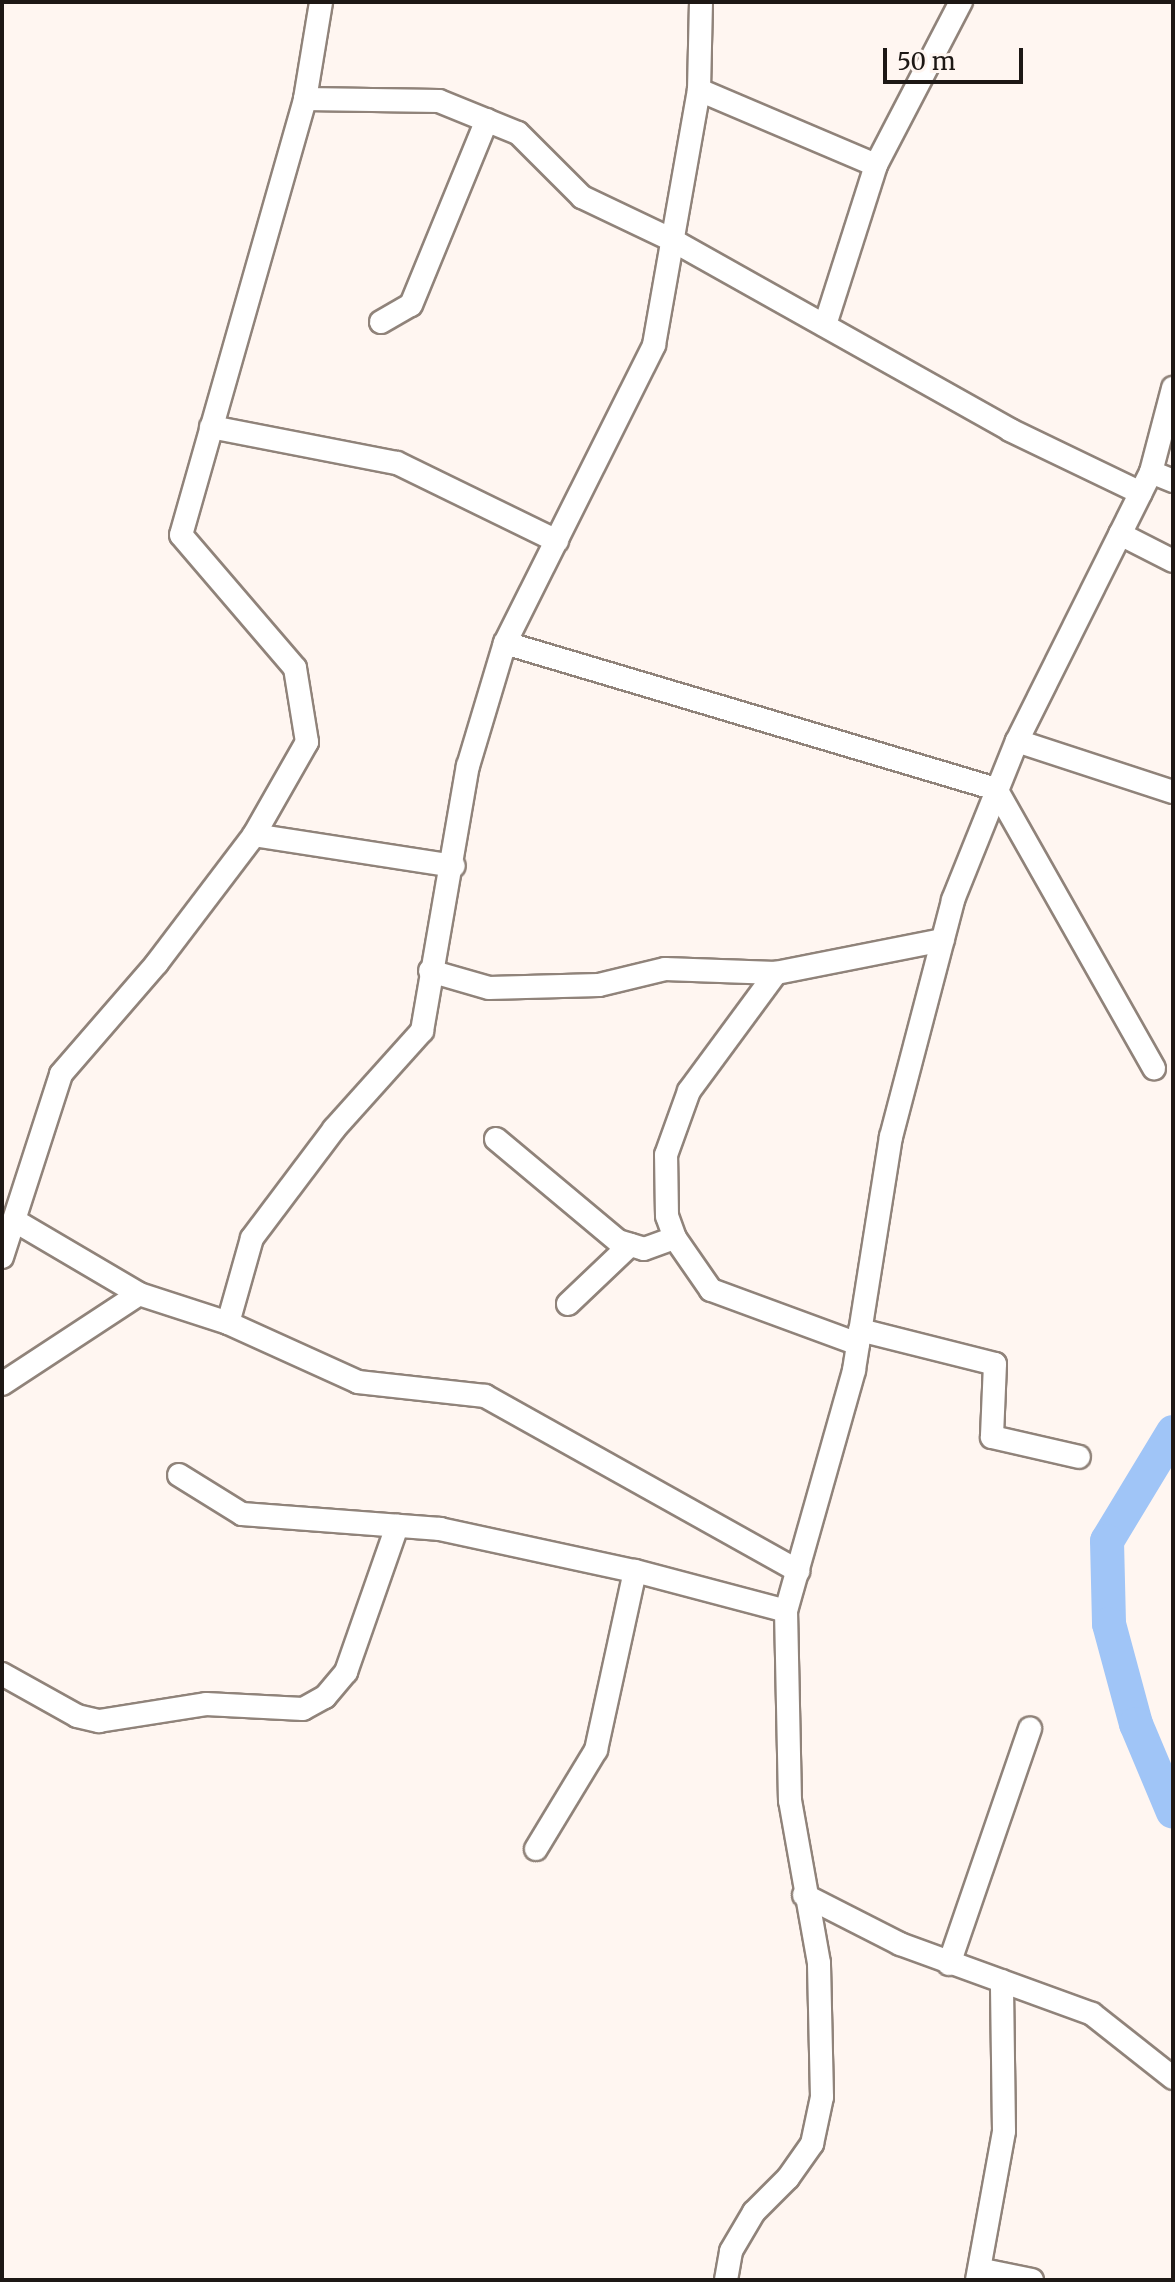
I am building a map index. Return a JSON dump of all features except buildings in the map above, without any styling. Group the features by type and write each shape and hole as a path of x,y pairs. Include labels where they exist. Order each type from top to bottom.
{"street":[{"path":"2,1257 17,1222 61,1074 157,963 254,835 307,742 295,668 181,535 305,99 321,2"},
{"path":"228,1323 252,1238 334,1129 422,1031 430,971 454,866 468,766 505,643 654,345 699,90 701,2"},
{"path":"825,325 876,165 961,2"},
{"path":"699,90 876,165"},
{"path":"305,99 439,101 518,133 582,197 672,240 1010,430 1141,493"},
{"path":"381,322 411,305 487,120"},
{"path":"726,2280 731,2251 754,2212 788,2178 812,2144 819,2109 819,1963 804,1895 790,1801 786,1611 859,1337 891,1137 943,940 996,789 1151,472 1173,388"},
{"path":"211,427 397,463 557,541"},
{"path":"1151,472 1173,481"},
{"path":"1120,534 1173,561"},
{"path":"505,643 996,789 1154,1068"},
{"path":"1017,741 1173,792"},
{"path":"254,835 454,866"},
{"path":"430,971 489,988 599,985 665,969 776,973 943,940"},
{"path":"776,973 689,1091 666,1155 667,1216 675,1238 711,1290 859,1337 995,1364 992,1437 1079,1457"},
{"path":"496,1139 618,1241 644,1249 675,1238"},
{"path":"17,1222 139,1294 228,1323 358,1382 485,1396 798,1571"},
{"path":"568,1304 630,1245"},
{"path":"2,1384 139,1294"},
{"path":"179,1475 242,1514 440,1529 635,1571 786,1611"},
{"path":"2,1674 77,1716 99,1721 206,1704 303,1709 325,1697 346,1672 397,1526"},
{"path":"536,1849 596,1750 635,1571"},
{"path":"949,1964 1030,1729"},
{"path":"804,1895 949,1964 1092,2014 1173,2078"},
{"path":"1002,1981 1004,2131 980,2275 1032,2280"}],"waterway":[{"path":"1173,1432 1107,1541 1109,1624 1136,1724 1173,1812"}]}
